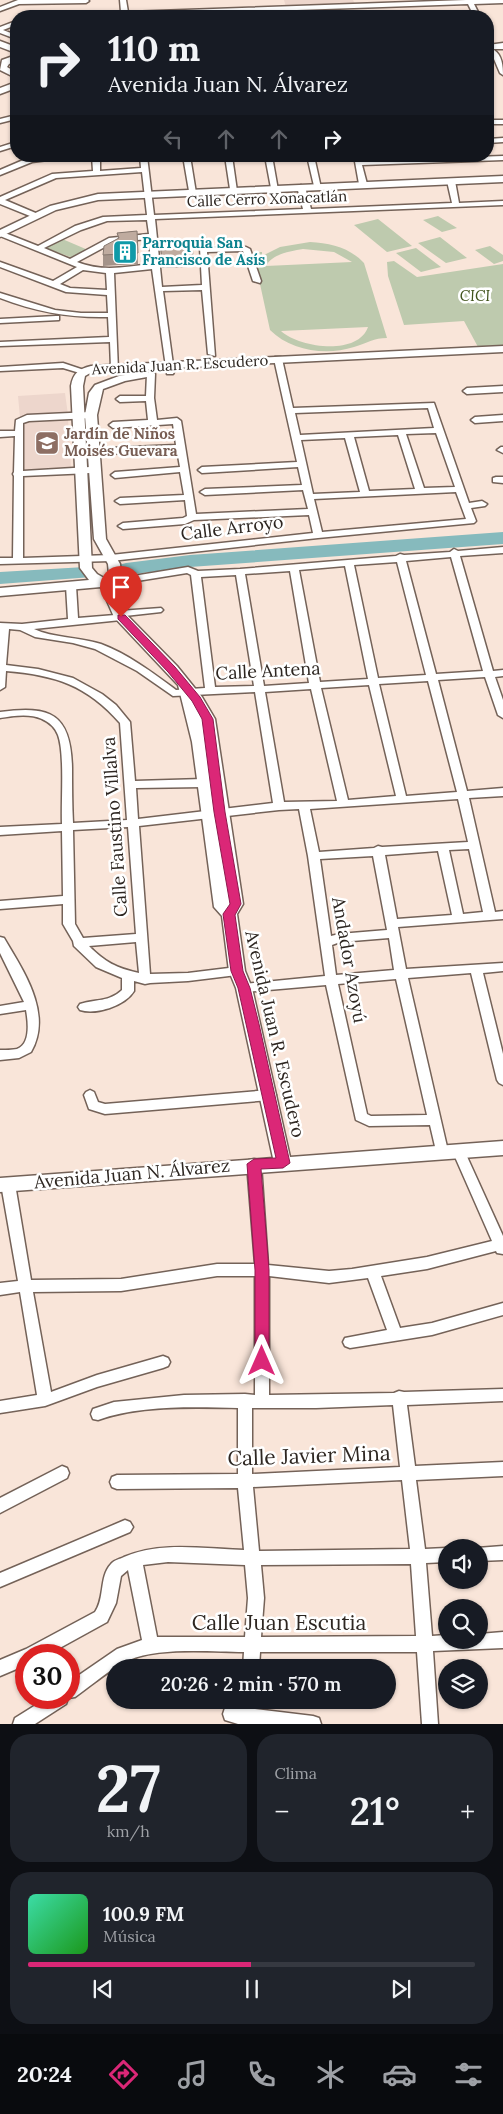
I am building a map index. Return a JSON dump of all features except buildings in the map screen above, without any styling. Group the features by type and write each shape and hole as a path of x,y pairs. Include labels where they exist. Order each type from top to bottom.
{"main road":[{"path":"10,60 5,62 2,68 10,72"},
{"path":"0,234 52,208 80,199 234,189 503,179"},
{"name":"Avenida Juan R. Escudero","path":"283,1163 270,1095 244,988 237,971 229,914 222,908 208,719 187,691 120,616 106,583 92,577 86,568 87,559 77,416 78,376 83,371 115,368 170,369 429,355 503,349"},
{"name":"Avenida Juan R. Escudero","path":"429,355 503,356"},
{"name":"Avenida Juan R. Escudero","path":"111,558 100,539 91,415 95,394 100,387 123,378 170,369"},
{"path":"77,386 100,387"},
{"path":"77,403 93,402"},
{"path":"0,592 106,583 115,574 111,558"},
{"name":"Avenida Juan R. Escudero","path":"187,691 199,742 203,783 214,813"},
{"name":"Avenida Juan N. Álvarez","path":"4,1184 254,1164 503,1148"}],"street":[{"path":"157,10 323,7 361,3 503,0"},
{"path":"0,9 15,1 86,1"},
{"path":"494,55 503,73"},
{"path":"0,173 26,162"},
{"path":"56,162 56,176"},
{"path":"96,162 97,173"},
{"path":"144,162 149,194 149,217 154,266 170,369"},
{"path":"187,162 193,191"},
{"path":"229,162 234,189"},
{"path":"269,162 275,188"},
{"path":"312,162 318,186"},
{"path":"358,162 363,184"},
{"path":"0,201 56,176 145,170"},
{"path":"451,181 456,206"},
{"path":"301,187 308,212"},
{"path":"0,201 34,216"},
{"name":"Calle Cerro Xonacatlán","path":"37,249 92,222 106,219 503,203"},
{"path":"0,234 98,272 154,266"},
{"path":"71,262 112,240 152,236"},
{"path":"212,354 203,250 246,249 257,281"},
{"path":"0,264 52,285 80,292 112,293"},
{"path":"52,285 83,267"},
{"path":"110,271 115,368"},
{"path":"159,289 206,287"},
{"path":"2,297 31,308 82,316"},
{"path":"0,321 112,315"},
{"path":"0,344 113,338"},
{"path":"279,363 318,535"},
{"path":"0,369 63,366 83,371"},
{"path":"151,374 150,398 153,422"},
{"path":"467,391 503,389"},
{"path":"120,399 150,398"},
{"path":"290,411 430,405 466,506 482,504"},
{"path":"18,560 17,474 19,422 27,418 91,415"},
{"path":"475,420 503,418"},
{"path":"113,425 176,421 190,519"},
{"path":"296,438 440,430"},
{"path":"401,432 420,491"},
{"path":"0,434 18,433"},
{"path":"348,435 365,494"},
{"path":"109,451 181,447"},
{"path":"202,470 302,464"},
{"path":"17,474 95,469"},
{"path":"115,476 184,469"},
{"path":"205,492 365,494 459,489"},
{"path":"120,501 188,497"},
{"name":"Calle Arroyo","path":"0,561 111,558 318,535 468,522 471,521 471,518 466,506"},
{"path":"123,526 190,519 312,512"},
{"path":"106,583 188,570 196,574 240,572 454,552 503,550"},
{"path":"454,552 489,674 503,715"},
{"path":"400,557 463,796 472,845 490,916"},
{"path":"349,562 373,680 402,800"},
{"path":"294,567 315,685 343,804"},
{"path":"240,572 279,806"},
{"path":"196,574 210,690"},
{"path":"71,586 73,622"},
{"path":"0,687 2,626 22,627 73,622 158,610"},
{"path":"22,627 39,635 74,640 99,647 141,669 173,693 187,691"},
{"name":"Calle Faustino Villalva","path":"2,668 39,670 66,679 96,693 107,702 124,722 140,938 145,980"},
{"name":"Calle Antena","path":"187,691 260,689 373,680 503,673"},
{"path":"0,715 22,712 38,714 52,719 62,728 66,749 69,924 78,943 88,955 111,971 145,980 237,971"},
{"path":"129,785 203,783"},
{"path":"0,831 132,823 279,806 343,804 503,792"},
{"name":"Andador Azoyú","path":"304,805 314,856 331,980 361,1117 364,1120 433,1120"},
{"path":"314,856 378,850 472,845"},
{"path":"443,847 458,917"},
{"path":"0,1289 26,1286 121,1285 217,1270 262,1270 329,1277 373,1273 427,1264 501,1247 433,1120 401,974 378,850"},
{"path":"0,906 68,900"},
{"path":"326,942 339,938 458,917 503,915"},
{"path":"78,943 140,938"},
{"path":"0,941 31,1005 35,1019 33,1035 27,1049 19,1053 0,1055"},
{"path":"244,988 503,967"},
{"path":"476,968 503,1080"},
{"path":"84,1007 111,1004 122,998 128,991 128,977"},
{"path":"0,1010 31,1005"},
{"path":"90,1095 93,1106 105,1109 270,1095"},
{"path":"254,1164 262,1270 262,1400"},
{"path":"4,1184 26,1286 45,1400"},
{"path":"373,1273 396,1336"},
{"path":"350,1342 432,1329 503,1310"},
{"path":"0,1407 45,1400 97,1381 163,1362"},
{"path":"98,1414 114,1408 184,1401 262,1400 316,1402 503,1394"},
{"path":"399,1397 418,1556 430,1724"},
{"path":"245,1400 244,1481 256,1598 251,1659"},
{"name":"Calle Javier Mina","path":"117,1482 244,1481 503,1469"},
{"path":"0,1506 62,1473"},
{"path":"0,1580 125,1527"},
{"path":"488,1554 503,1553"},
{"path":"52,1644 101,1617 108,1610 115,1570 134,1561 168,1555 253,1558 438,1555"},
{"path":"134,1561 151,1644"},
{"name":"Calle Juan Escutia","path":"80,1683 123,1654 151,1644 424,1644 503,1640"},
{"path":"0,1668 15,1662"},
{"path":"21,1724 44,1709"},
{"path":"243,1714 313,1724"}],"shaded area":[{"path":"284,0 353,0 355,4 286,7"},
{"path":"65,393 68,415 20,417 18,396"},
{"name":"Jardín de Niños Moisés Guevara","path":"68,418 71,470 24,472 24,421"}],"green space":[{"path":"438,216 457,228 442,232 423,220"},
{"path":"378,219 412,246 387,252 354,225"},
{"path":"440,237 467,258 446,263 418,243"},
{"path":"60,238 88,250 73,258 43,247"},
{"path":"310,242 325,244 340,247 359,258 364,263 387,338 343,350 321,351 298,347 278,337 270,330 253,252 262,252 262,256 280,247","holes":["303,249 334,252 352,262 266,266 277,256","368,327 362,336 353,342 328,346 301,342 281,331"]},
{"path":"490,246 503,255 503,261 494,264 475,250"},
{"path":"416,248 441,267 421,272 396,253"},
{"name":"CICI","path":"394,261 417,277 503,264 503,345 478,347 464,321 404,325 388,276 387,262"}],"waterway":[{"path":"126,569 190,561 503,538"},
{"path":"0,578 85,573"}],"place":[{"name":"Parroquia San Francisco de Asís","path":"125,252"},
{"name":"Jardín de Niños Moisés Guevara","path":"47,443"}],"route":[{"path":"121,617 172,669 203,708 208,719 220,812 235,904 229,914 237,971 244,988 253,1024 270,1095 283,1163 254,1164 262,1270 262,1361"}]}
